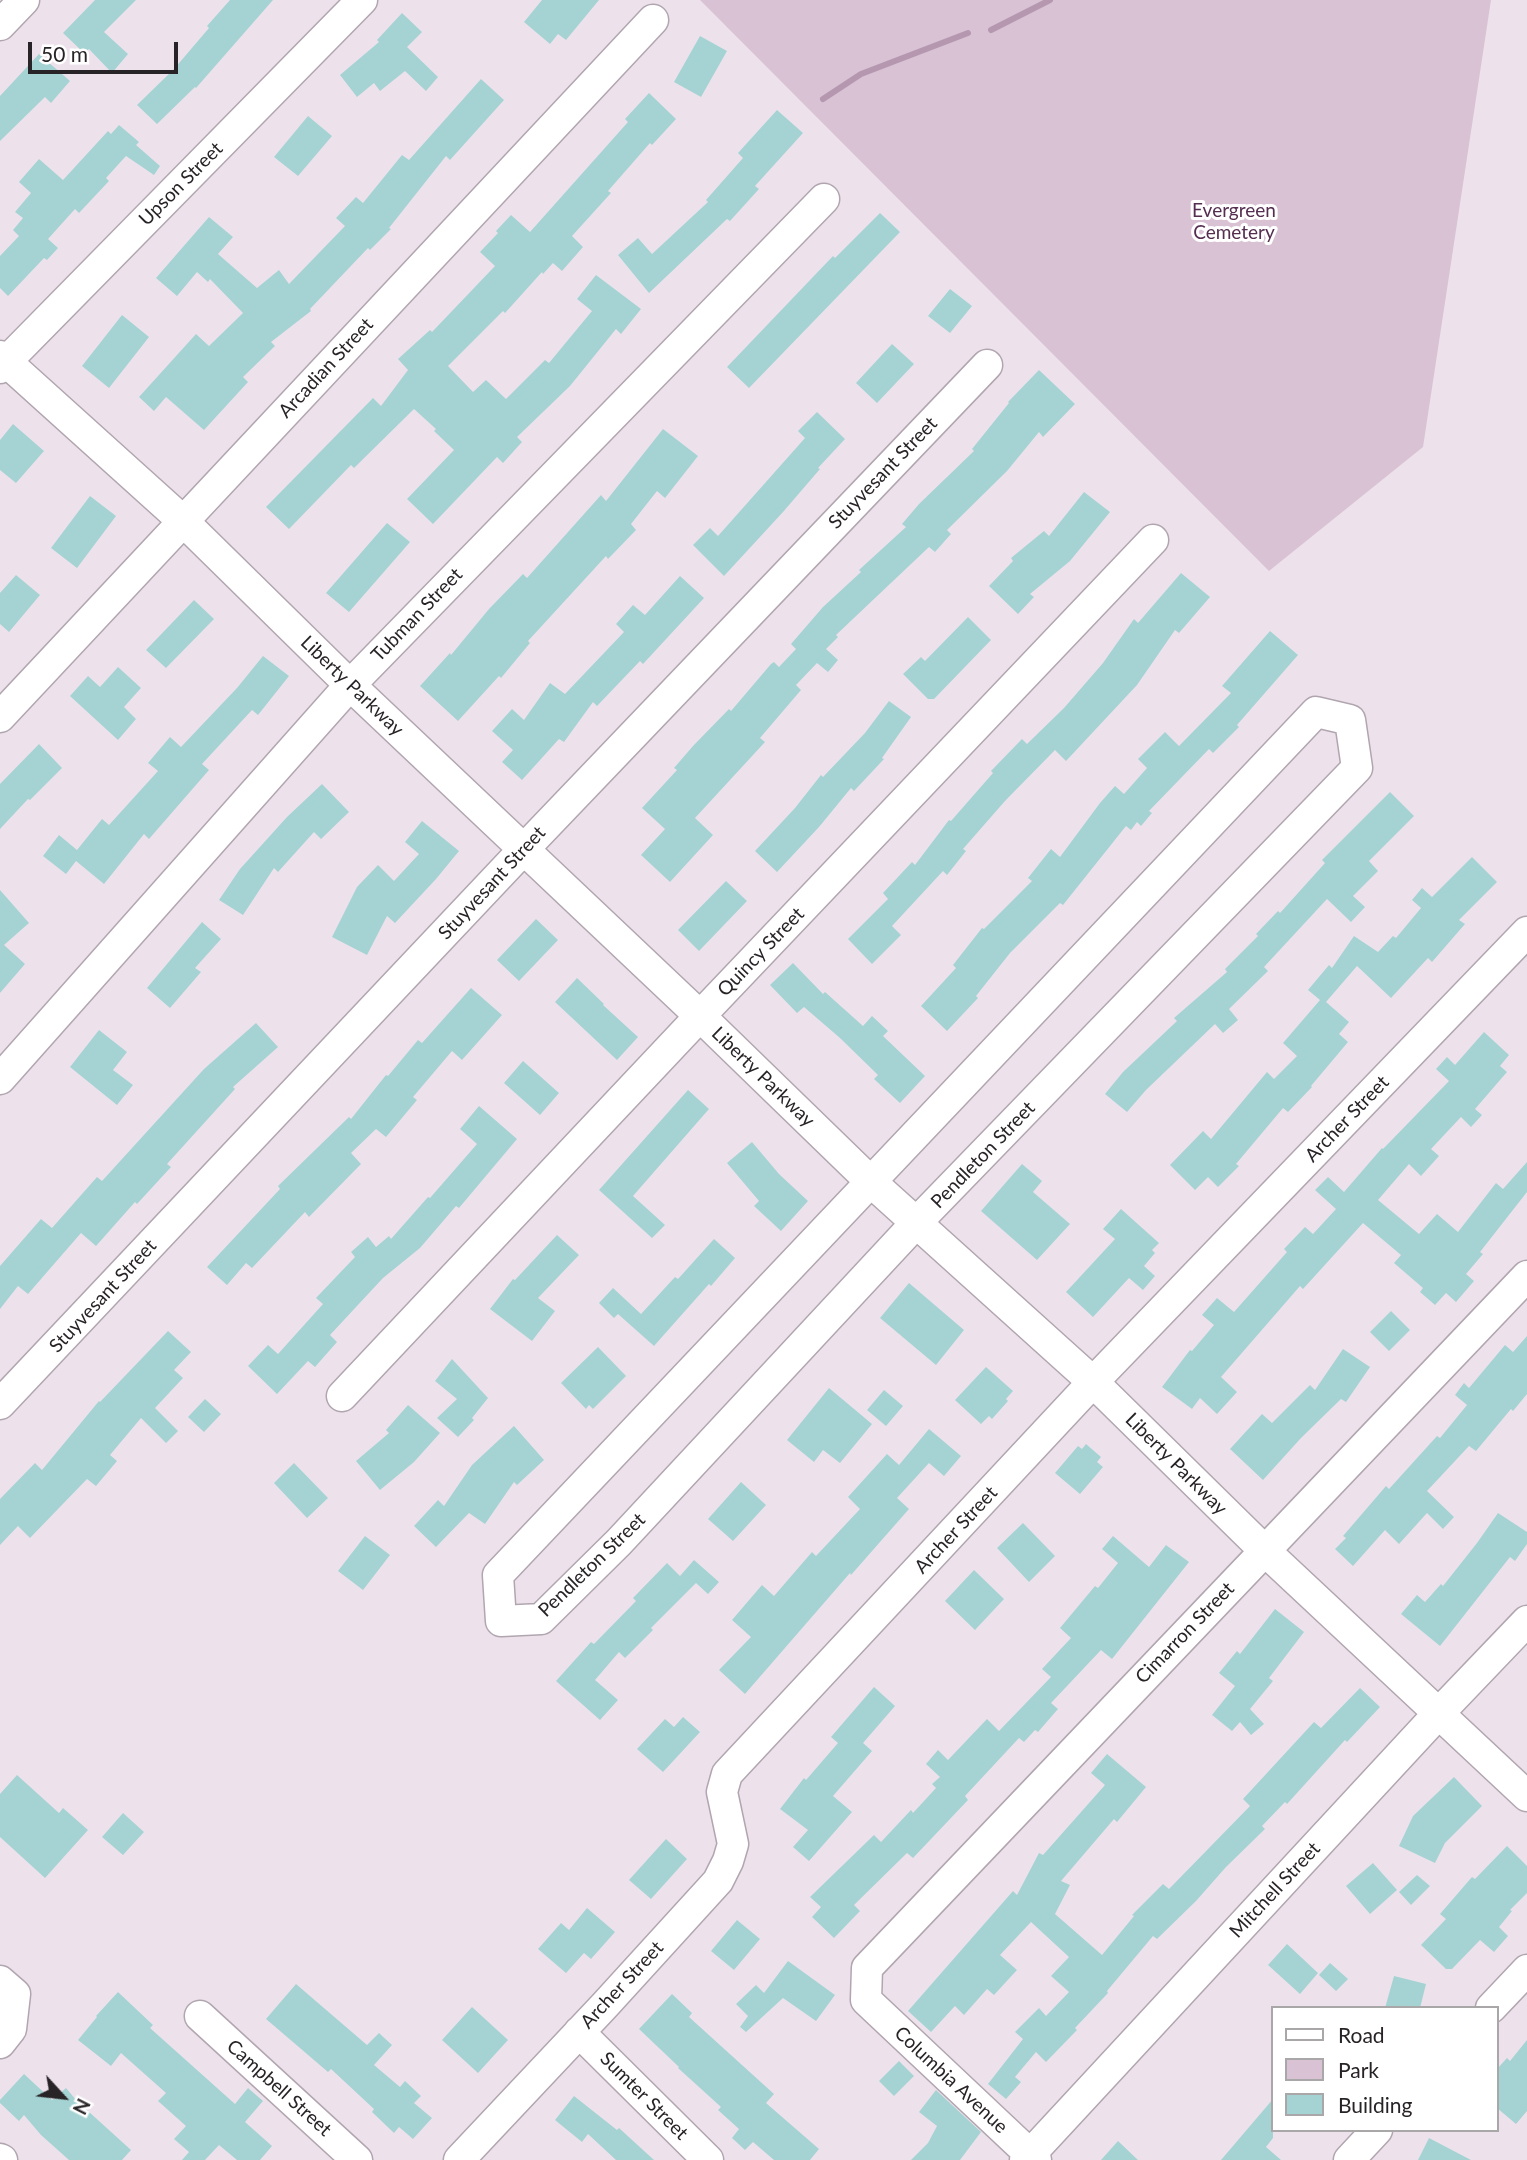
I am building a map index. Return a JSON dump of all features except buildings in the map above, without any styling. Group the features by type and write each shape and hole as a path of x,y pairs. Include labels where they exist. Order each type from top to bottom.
{"street":[{"path":"0,25 24,0"},
{"name":"Upson Street","path":"2,362 362,0"},
{"name":"Arcadian Street","path":"0,717 653,20"},
{"name":"Tubman Street","path":"0,1079 350,685 824,200"},
{"name":"Liberty Parkway","path":"2,362 183,521 350,685 870,1181 1094,1382 1264,1550 1527,1796"},
{"name":"Stuyvesant Street","path":"0,1405 524,849 987,365"},
{"name":"Quincy Street","path":"342,1396 1153,540"},
{"name":"Pendleton Street","path":"1316,712 1350,720 1357,768 916,1223 619,1542 541,1619 500,1621 498,1575 870,1181 1316,712"},
{"name":"Archer Street","path":"459,2160 606,2006 718,1881 733,1844 722,1792 727,1774 1094,1382 1527,932"},
{"name":"Cimarron Street","path":"866,2000 867,1968 1527,1276"},
{"name":"Mitchell Street","path":"1030,2158 1527,1621"},
{"path":"1493,2006 1527,1970"},
{"path":"0,2043 11,2029 7,1988"},
{"name":"Columbia Avenue","path":"866,2000 1030,2158"},
{"name":"Campbell Street","path":"200,2016 358,2160"},
{"name":"Sumter Street","path":"579,2032 708,2160"},
{"path":"1349,2160 1375,2132"}],"green space":[{"name":"Evergreen Cemetery","path":"700,0 1491,0 1423,447 1269,571"}],"waterway":[{"path":"991,30 1050,0"},
{"path":"823,99 861,74 968,33"}]}
